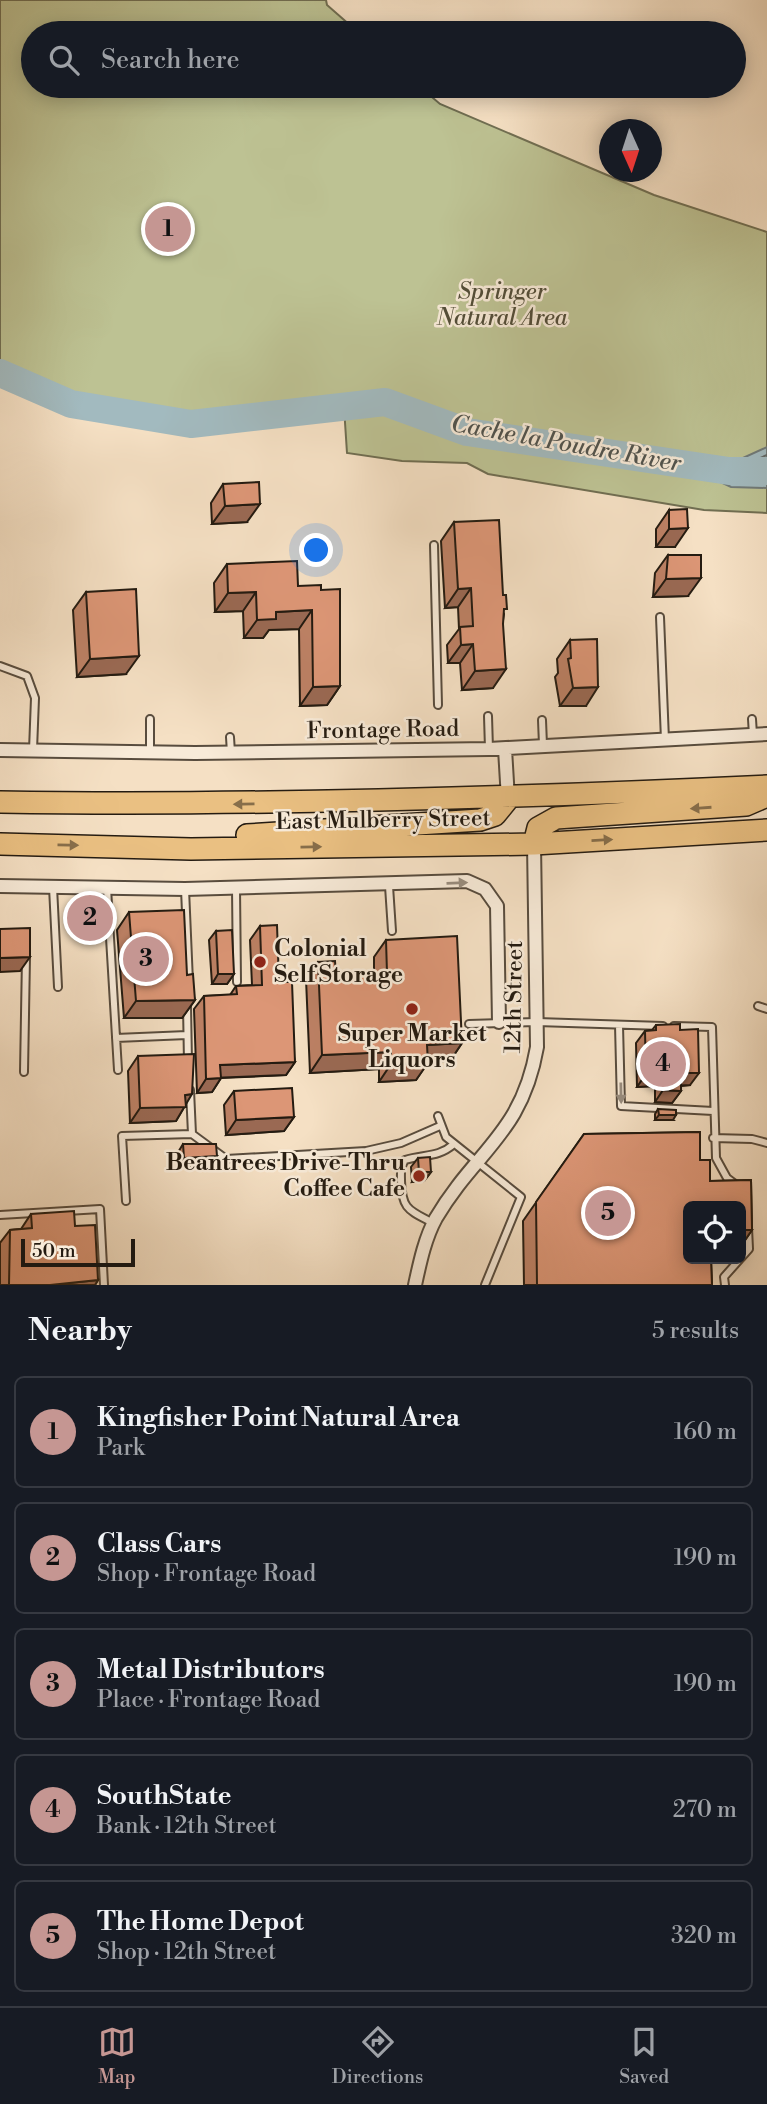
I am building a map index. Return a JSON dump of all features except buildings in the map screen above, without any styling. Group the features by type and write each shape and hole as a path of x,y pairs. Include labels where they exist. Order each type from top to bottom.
{"highway":[{"name":"East Mulberry Street","path":"0,802 194,805 508,799 767,786"},
{"path":"534,844 538,828 556,818 746,805 767,796"},
{"path":"144,846 249,834 480,820 495,815 508,799"},
{"name":"East Mulberry Street","path":"0,844 191,849 534,844 767,830"}],"street":[{"name":"Frontage Road","path":"0,750 231,753 505,749 767,734"},
{"path":"505,749 508,799"},
{"name":"12th Street","path":"415,1285 434,1223 513,1120 527,1091 537,1047 534,844"},
{"path":"0,886 185,889 389,886 467,881 485,889 497,906 499,1022"}],"lane":[{"path":"434,545 439,705"},
{"path":"660,617 666,740"},
{"path":"0,666 27,676 35,698 33,750"},
{"path":"488,716 489,749"},
{"path":"150,719 150,752"},
{"path":"752,719 753,736"},
{"path":"542,720 544,747"},
{"path":"230,737 231,753"},
{"path":"389,886 392,931"},
{"path":"53,887 58,986"},
{"path":"107,888 118,1070"},
{"path":"236,888 237,982"},
{"path":"185,889 188,988"},
{"path":"24,1072 26,946"},
{"path":"187,1000 189,1072"},
{"path":"758,1006 767,1009"},
{"path":"469,1024 537,1022 712,1027 713,1138 716,1158 727,1178 746,1193"},
{"path":"619,1025 621,1106 713,1111"},
{"path":"116,1038 187,1035"},
{"path":"189,1084 192,1134"},
{"path":"438,1116 440,1126 454,1144 521,1197 485,1285"},
{"path":"126,1201 122,1136 192,1134 226,1158 366,1151 401,1143 440,1126"},
{"path":"713,1138 752,1139 767,1143"},
{"path":"434,1223 408,1209 403,1202 401,1168 405,1160 432,1157 444,1153 454,1144"},
{"path":"0,1215 100,1209 104,1285"},
{"path":"746,1252 747,1223"},
{"path":"725,1285 724,1277 736,1264"}],"green space":[{"name":"Springer Natural Area","path":"0,0 326,0 327,5 345,21 21,21 21,98 433,98 440,104 599,172 599,182 623,182 654,195 767,232 767,513 704,510 488,474 467,463 402,461 347,453 344,407 191,424 71,404 0,373"}],"water":[{"path":"767,447 767,488 731,487 684,465 732,463"}],"waterway":[{"name":"Cache la Poudre River","path":"0,373 71,404 191,424 385,402 467,432 729,471 767,471"}],"place":[{"name":"Kingfisher Point Natural Area","path":"168,229"},
{"name":"Class Cars","path":"90,918"},
{"name":"Metal Distributors","path":"146,959"},
{"name":"Colonial Self Storage","path":"260,962"},
{"name":"Super Market Liquors","path":"412,1009"},
{"name":"SouthState","path":"663,1064"},
{"name":"Beantrees Drive-Thru Coffee Cafe","path":"419,1176"},
{"name":"The Home Depot","path":"608,1213"}]}
